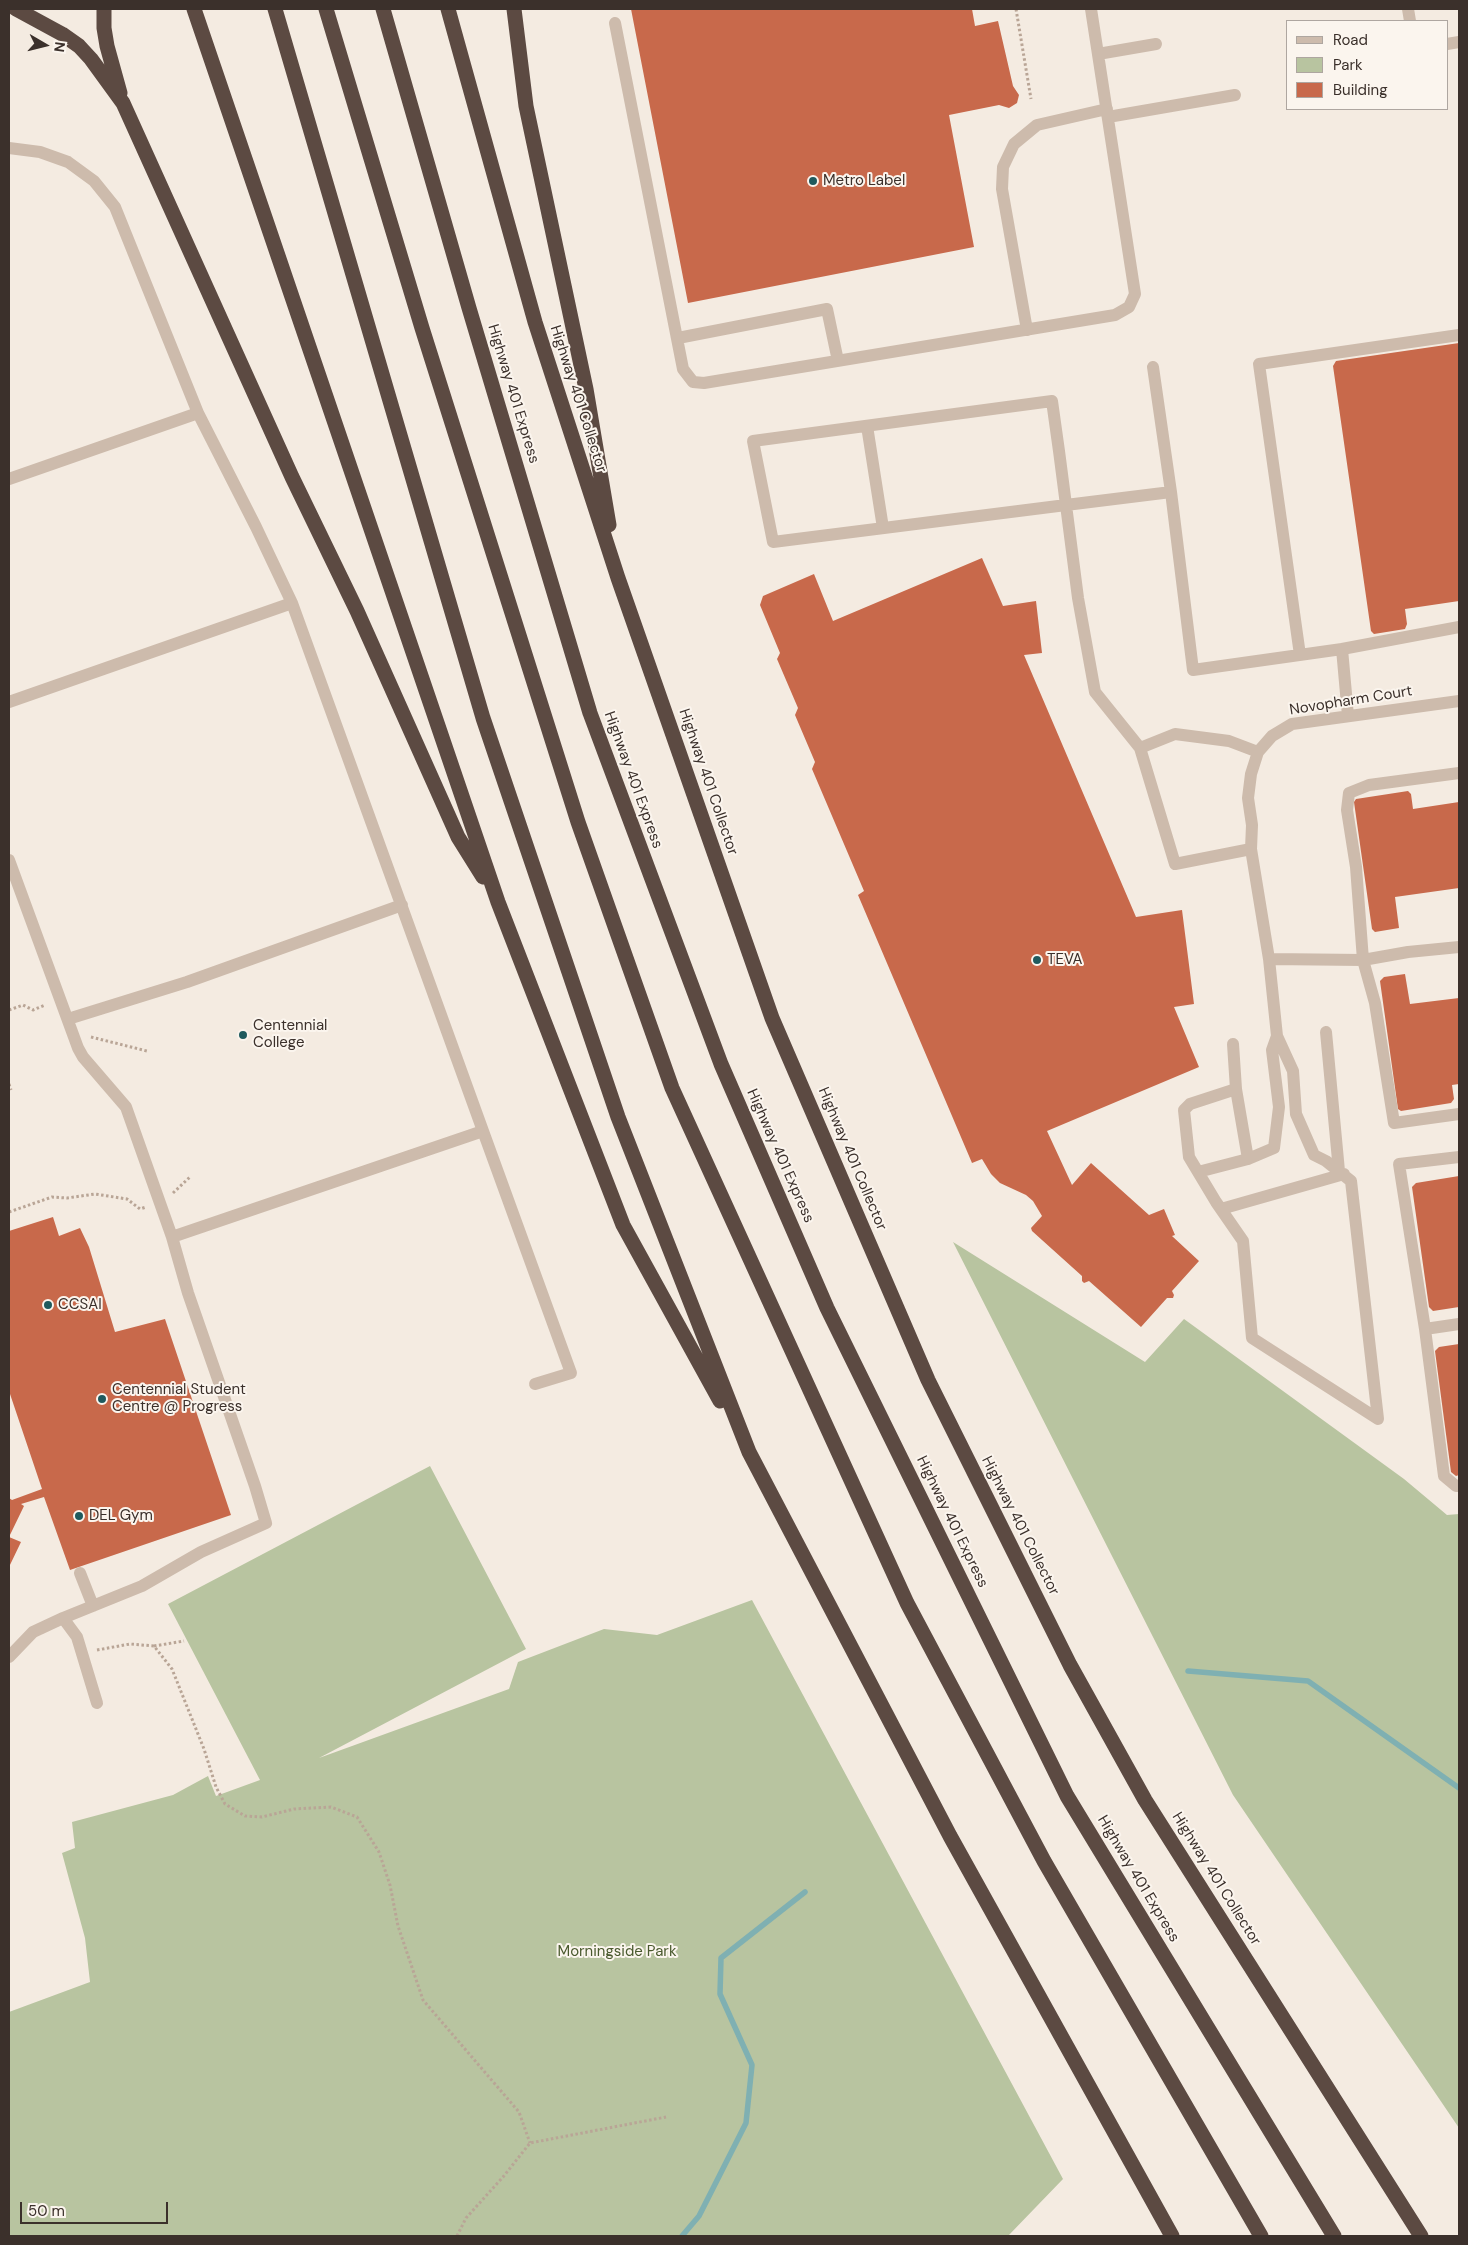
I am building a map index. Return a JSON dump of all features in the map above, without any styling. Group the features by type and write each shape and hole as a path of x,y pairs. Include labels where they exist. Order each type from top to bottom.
{"highway":[{"path":"16,9 62,34 79,46 91,59 123,103"},
{"path":"104,9 104,28 107,46 123,103 292,477 357,611 458,838 498,902"},
{"path":"194,9 498,902 623,1225 749,1452 950,1836 1172,2236"},
{"path":"275,9 483,718 618,1117 749,1452"},
{"path":"326,9 422,328 578,822 672,1088 907,1603 1044,1861 1261,2236"},
{"name":"Highway 401 Express","path":"383,9 590,713 720,1064 827,1308 1067,1796 1334,2236"},
{"name":"Highway 401 Collector","path":"448,9 535,322 618,578 772,1018 928,1380 1070,1665 1145,1800 1421,2236"},
{"path":"514,9 526,106 586,389 618,578"}],"street":[{"path":"615,23 683,369 693,382 704,384 1115,315 1129,307 1135,294 1092,9"},
{"path":"1098,54 1156,44"},
{"path":"1027,330 1002,189 1002,167 1014,144 1037,125 1235,95"},
{"path":"9,148 40,152 68,162 94,181 115,207 198,413 292,603 571,1373 535,1384"},
{"path":"678,338 827,309 838,361"},
{"path":"1300,655 1259,364 1459,335"},
{"path":"1153,367 1193,670 1342,649 1459,627"},
{"path":"1171,492 1066,505 773,542 753,441 1052,401 1066,505 1078,598 1095,692 1140,748 1176,864 1251,849"},
{"path":"9,479 198,413"},
{"path":"868,426 883,528"},
{"path":"9,702 292,603"},
{"path":"1342,649 1348,716"},
{"name":"Novopharm Court","path":"1277,1036 1269,959 1251,849 1252,825 1248,798 1251,774 1258,752 1272,736 1292,724 1459,701"},
{"path":"1140,748 1175,734 1229,741 1258,752"},
{"path":"1459,773 1369,786 1350,792 1347,810 1356,867 1363,960 1375,1003 1394,1123 1459,1114"},
{"path":"9,860 74,1040 83,1057 126,1107 172,1237 188,1292 266,1523 201,1552 142,1586 63,1618 34,1632 9,1657"},
{"path":"68,1019 196,978 402,906"},
{"path":"1269,959 1363,960 1459,947"},
{"path":"1326,1032 1341,1172"},
{"path":"1198,1172 1248,1159 1274,1148 1279,1107 1272,1050 1277,1036"},
{"path":"1236,1088 1190,1104 1184,1110 1189,1157 1243,1241 1252,1338 1378,1419 1351,1181 1341,1172 1314,1155 1296,1114 1293,1071 1277,1036"},
{"path":"1233,1044 1236,1088 1248,1159"},
{"path":"172,1237 483,1131"},
{"path":"1459,1156 1399,1164 1425,1329 1444,1476 1456,1486 1459,1486"},
{"path":"1221,1209 1341,1172"},
{"path":"1425,1329 1459,1324"},
{"path":"80,1573 93,1606"},
{"path":"63,1618 77,1637 97,1703"}],"path":[{"path":"1016,9 1031,99"},
{"path":"9,1010 23,1005 33,1010 45,1005"},
{"path":"86,1036 147,1051"},
{"path":"9,1084 11,1090"},
{"path":"9,1212 52,1197 67,1198 96,1194 127,1198 140,1209 160,1202 191,1176"},
{"path":"82,1653 130,1644 154,1646 184,1641"},
{"path":"154,1646 172,1669 204,1749 216,1787 225,1804 245,1816 262,1816 294,1809 331,1807 357,1817 379,1852 390,1885 398,1926 423,2000 519,2112 530,2143"},
{"path":"457,2236 466,2218 503,2177 530,2143 666,2117"}],"green space":[{"path":"953,1242 1145,1362 1184,1319 1404,1479 1447,1515 1459,1514 1459,2128 1233,1795"},
{"name":"Morningside Park","path":"430,1466 526,1649 319,1758 509,1689 518,1662 604,1629 657,1635 752,1600 1063,2179 1008,2236 9,2236 9,2012 90,1982 85,1938 62,1853 75,1848 72,1822 173,1795 208,1776 216,1796 260,1780 168,1604"}],"building":[{"name":"Metro Label","path":"631,9 972,9 975,26 998,21 1013,86 1019,95 1017,103 1009,108 999,105 949,115 974,247 688,303"},
{"path":"1459,343 1459,601 1405,609 1407,624 1405,629 1374,634 1371,631 1333,366 1336,361"},
{"name":"TEVA","path":"982,558 1003,606 1036,601 1042,653 1024,655 1136,917 1182,910 1194,1004 1174,1007 1199,1067 1047,1131 1072,1185 1091,1163 1149,1215 1164,1209 1175,1235 1172,1236 1199,1261 1172,1291 1173,1298 1167,1298 1141,1327 1089,1281 1084,1283 1082,1276 1032,1231 1031,1228 1042,1216 1033,1201 1026,1195 1000,1183 991,1174 982,1159 972,1163 858,895 864,891 812,769 815,762 795,715 798,708 777,659 780,653 760,605 763,596 814,574 833,621"},
{"path":"1408,791 1411,794 1413,809 1459,802 1459,888 1395,897 1399,928 1375,932 1372,929 1354,802 1356,799"},
{"path":"1405,974 1410,1004 1459,998 1459,1084 1452,1085 1454,1099 1451,1103 1401,1111 1398,1109 1380,981 1384,977"},
{"path":"1459,1176 1459,1307 1433,1311 1429,1307 1412,1187 1416,1183"},
{"name":"Centennial Student Centre @ Progress","path":"53,1217 59,1236 80,1228 89,1247 115,1332 165,1319 231,1515 70,1570 44,1497 21,1504 24,1506 9,1537 9,1498 12,1500 42,1489 9,1391 9,1231"},
{"path":"1459,1344 1459,1475 1456,1476 1451,1472 1435,1351 1439,1347"},
{"path":"9,1537 21,1542 9,1567"}],"waterway":[{"path":"1188,1671 1308,1681 1459,1788"},
{"path":"682,2236 699,2216 746,2123 752,2065 720,1994 721,1958 805,1892"}],"place":[{"name":"Metro Label","path":"813,181"},
{"name":"TEVA","path":"1037,960"},
{"name":"Centennial College","path":"243,1035"},
{"name":"CCSAI","path":"48,1305"},
{"name":"Centennial Student Centre @ Progress","path":"102,1399"},
{"name":"DEL Gym","path":"79,1516"}]}
